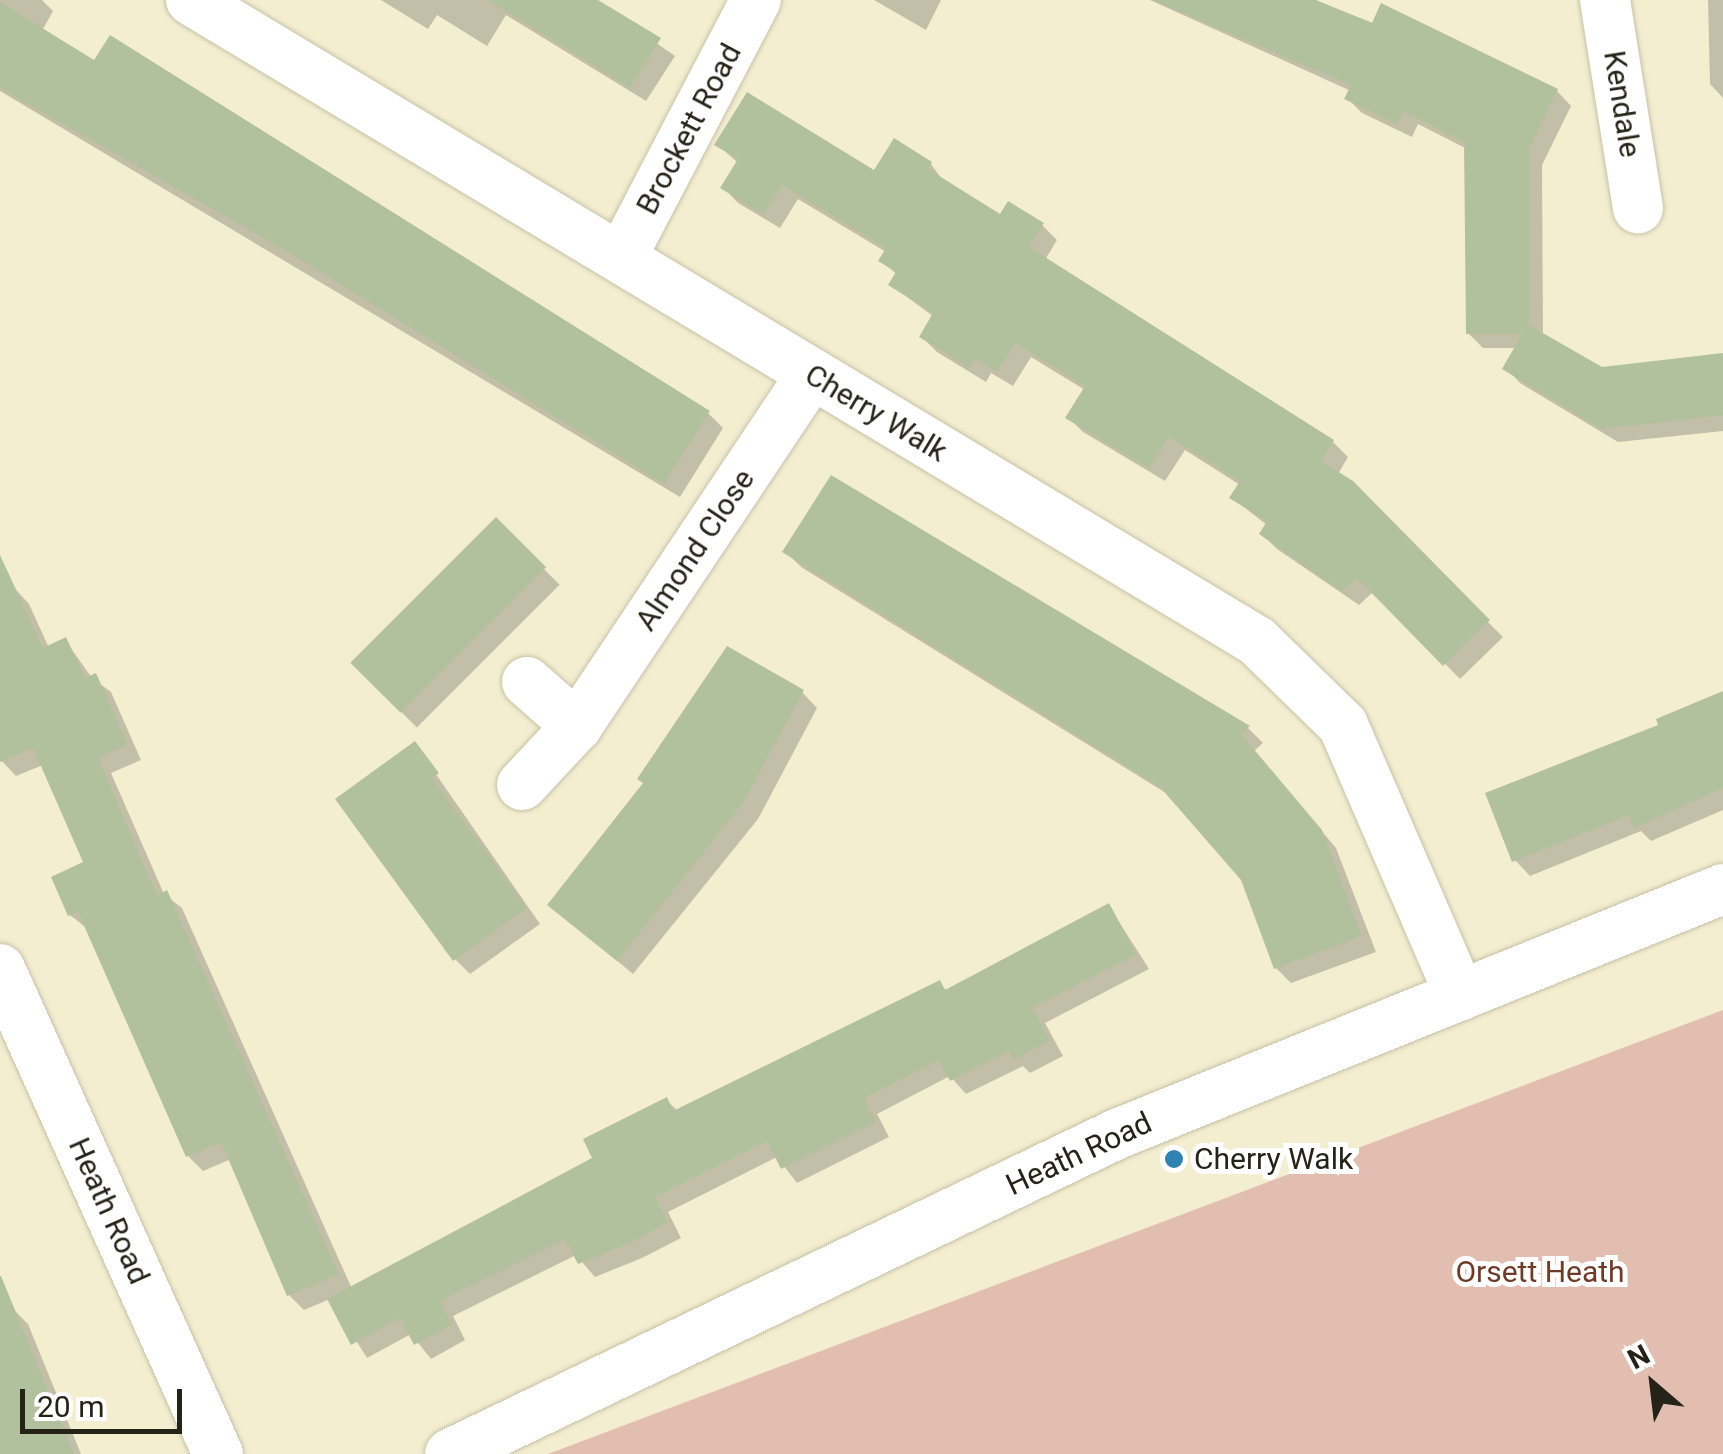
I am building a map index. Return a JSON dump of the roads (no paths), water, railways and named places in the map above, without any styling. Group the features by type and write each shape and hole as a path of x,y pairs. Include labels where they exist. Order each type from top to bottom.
{"street":[{"name":"Cherry Walk","path":"191,0 1257,641 1343,725 1460,996"},
{"name":"Brockett Road","path":"621,258 756,0"},
{"name":"Kendale","path":"1605,0 1638,208"},
{"name":"Almond Close","path":"522,785 577,726 812,374"},
{"path":"527,682 577,726"},
{"name":"Heath Road","path":"450,1454 1117,1134 1723,888"},
{"name":"Heath Road","path":"0,969 218,1454"}],"place":[{"name":"Cherry Walk","path":"1174,1159"}],"park label":[{"name":"Orsett Heath","path":"1540,1272"}]}
